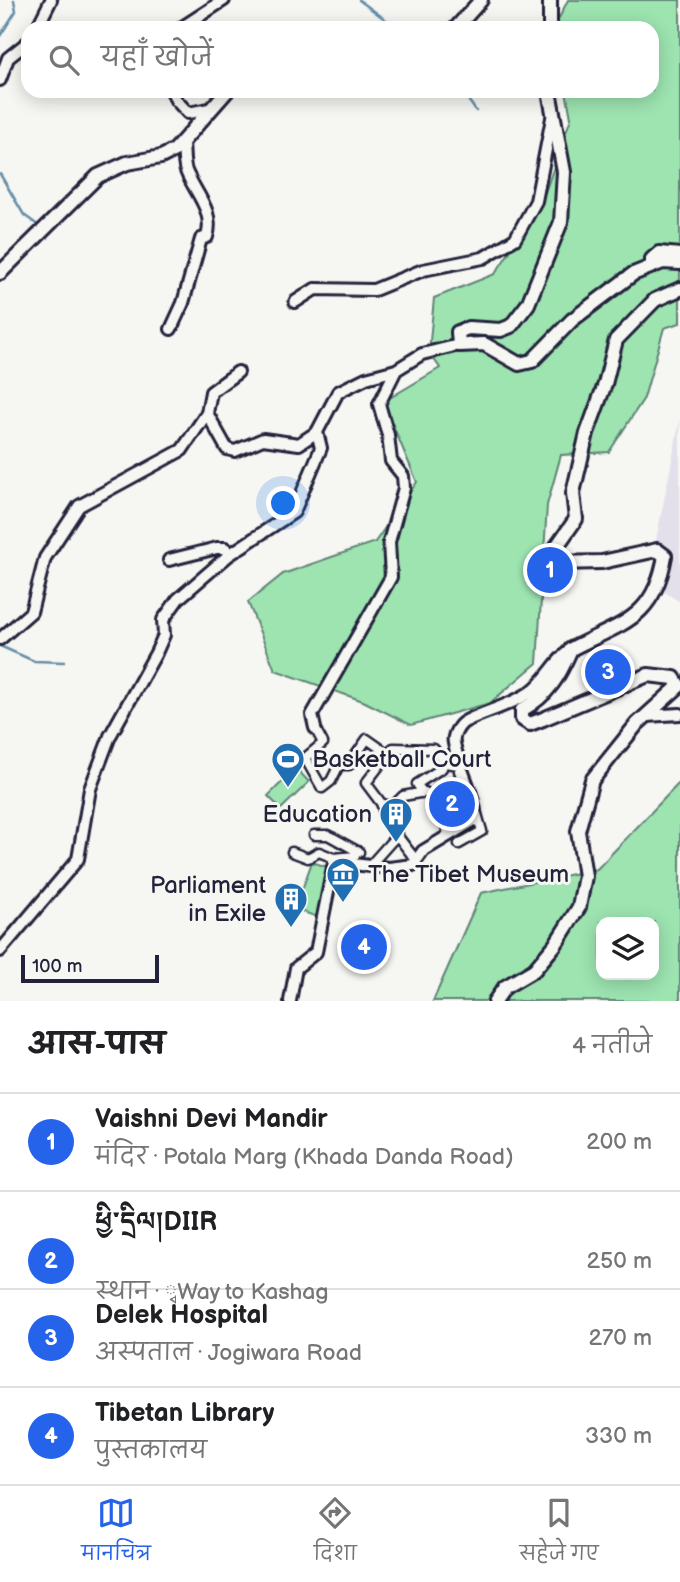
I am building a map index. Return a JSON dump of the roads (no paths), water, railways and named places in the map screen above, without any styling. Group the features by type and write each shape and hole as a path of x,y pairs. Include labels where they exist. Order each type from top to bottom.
{"street":[{"path":"40,21 51,0"},
{"path":"192,21 224,0"},
{"path":"462,21 481,0"},
{"path":"550,0 550,21"},
{"path":"0,80 8,58 21,48"},
{"path":"175,98 188,113 209,109"},
{"path":"0,273 34,243 98,176 127,163 161,157 183,143 221,98"},
{"path":"459,345 458,332 468,328 502,330 511,326 528,304 561,222 564,172 550,98"},
{"path":"295,302 315,289 374,290 423,270 483,258 515,239 536,201 552,118"},
{"path":"171,329 183,303 201,239 207,237 210,226 207,210 185,168 183,143"},
{"path":"652,266 652,260 659,253 680,255"},
{"path":"207,413 227,449 235,451 263,439 299,444 317,432 338,392 366,378 396,370 422,355 459,345 484,344 519,364 532,361 572,320 633,274 652,266 680,263"},
{"path":"447,830 432,809 432,797 440,786 461,780 453,742 457,729 466,721 530,693 571,649 632,620 657,584 665,556 657,550 602,562 555,563 551,559 552,553 576,519 573,493 587,433 605,384 616,340 655,300 680,289"},
{"path":"387,753 367,739 349,765 339,765 331,781 322,788 305,758 323,743 312,715 391,576 389,542 404,488 403,476 391,461 388,435 379,404 396,370"},
{"path":"0,639 31,612 45,558 79,506 182,450 207,413 211,392 238,372"},
{"path":"0,951 78,859 90,789 110,736 164,635 163,620 178,598 229,555 294,512 321,448 317,432"},
{"path":"169,560 218,548 225,548 229,555"},
{"path":"495,1001 505,987 534,970 555,945 579,907 585,876 578,831 592,780 646,716 677,691 674,678 648,674 530,724 522,719 522,709 538,701 556,683 571,649"},
{"path":"646,716 680,714"},
{"path":"416,860 386,822 381,803 366,783 393,748 434,749 443,762 442,768 416,784 422,793"},
{"path":"443,762 459,765"},
{"path":"447,830 476,819 476,804 459,765"},
{"path":"381,803 392,807 402,796 422,793 432,797"},
{"path":"290,1001 296,968 316,952 334,862 389,869 413,865 423,850 470,814 470,795"},
{"path":"459,844 482,831 475,811"},
{"path":"373,862 398,834"},
{"path":"292,852 308,858 319,852 334,858 357,854 328,835 314,835"}],"waterway":[{"path":"0,36 16,11 14,0"},
{"path":"359,0 388,21"},
{"path":"467,98 476,111"},
{"path":"0,174 24,215 39,226"},
{"path":"0,646 34,661 64,662"}],"place":[{"name":"Vaishni Devi Mandir","path":"550,570"},
{"name":"Delek Hospital","path":"608,672"},
{"name":"Basketball Court","path":"288,789"},
{"name":"ཕྱི་དྲིལ།DIIR","path":"452,804"},
{"name":"Education","path":"396,844"},
{"name":"The Tibet Museum","path":"343,904"},
{"name":"Parliament in Exile","path":"291,929"},
{"name":"Tibetan Library","path":"364,947"}]}
